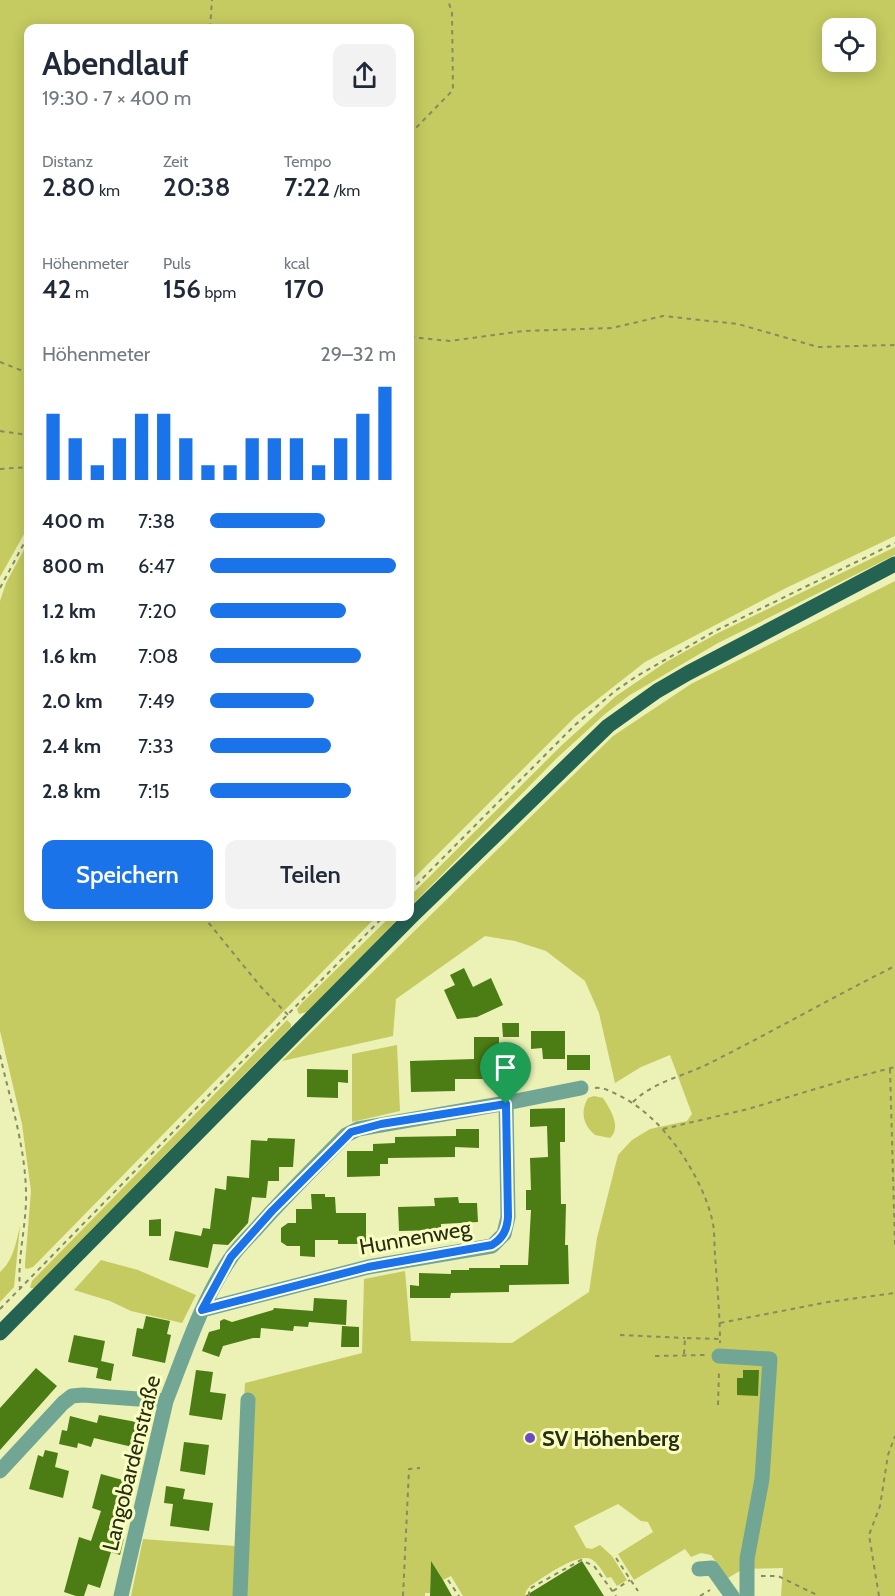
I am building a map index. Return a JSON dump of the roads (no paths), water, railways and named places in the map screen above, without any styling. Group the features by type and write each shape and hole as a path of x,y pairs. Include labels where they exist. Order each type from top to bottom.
{"main road":[{"path":"414,914 608,726 688,672 895,564"},
{"path":"0,1333 407,921"}],"street":[{"name":"Langobardenstraße","path":"121,1596 166,1401 202,1310 231,1257 272,1211 351,1132 381,1124 506,1104 581,1088"},
{"name":"Hunnenweg","path":"202,1310 368,1267 492,1245 500,1240 508,1217 506,1104"},
{"path":"712,1356 770,1359 762,1479 747,1559 747,1596"},
{"path":"0,1471 63,1402 72,1396 166,1401"},
{"path":"240,1596 248,1400"},
{"path":"699,1569 712,1568 732,1596"}],"place":[{"name":"SV Höhenberg","path":"530,1438"}]}
